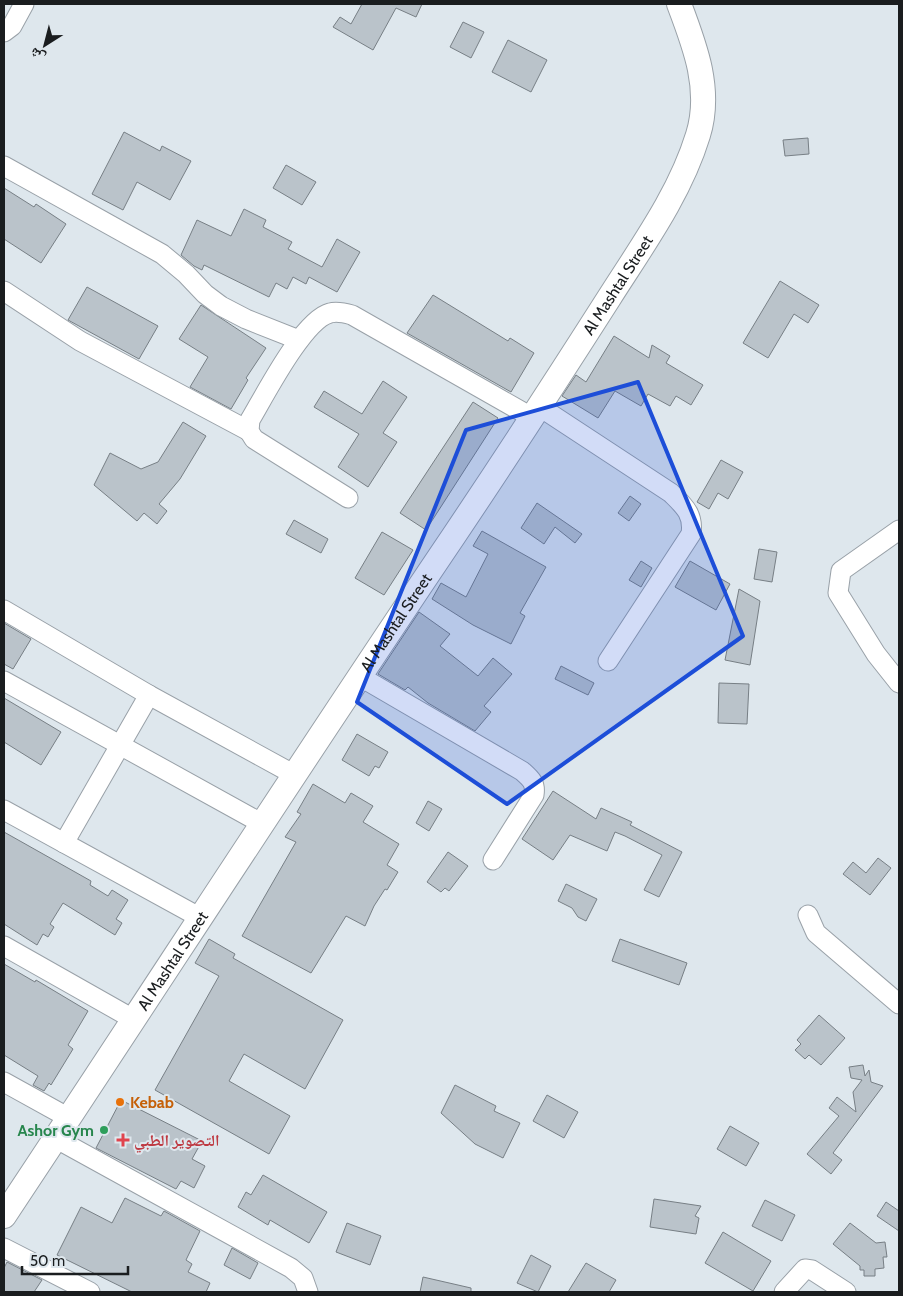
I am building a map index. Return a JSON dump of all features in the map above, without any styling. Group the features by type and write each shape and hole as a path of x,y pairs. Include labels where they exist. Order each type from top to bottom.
{"main road":[{"name":"Al Mashtal Street","path":"4,1216 293,774 536,413 650,234 686,168 700,131 704,88 697,52 679,4"}],"street":[{"path":"4,32 12,26 24,4"},
{"path":"4,166 162,254 186,274 205,294 221,306 246,319 299,340"},
{"path":"4,292 80,341 249,431 254,439 348,498"},
{"path":"249,431 250,420 299,340 317,319 329,313 340,312 352,315 536,413 671,493 689,511 693,524 691,534 608,661"},
{"path":"899,530 841,571 838,593 876,654 899,684"},
{"path":"4,610 149,695 293,774"},
{"path":"359,676 522,771 532,780 535,787 534,795 493,860"},
{"path":"4,681 261,823"},
{"path":"64,843 149,695"},
{"path":"4,810 200,917"},
{"path":"808,915 816,933 899,1004"},
{"path":"4,946 133,1019"},
{"path":"4,1082 69,1118"},
{"path":"55,1138 291,1268 303,1278 308,1292"},
{"path":"4,1248 90,1292"},
{"path":"784,1292 805,1269 812,1270 846,1292"}],"highlighted area":[{"path":"638,382 743,636 507,804 357,702 466,430"}],"building":[{"path":"362,4 422,4 416,17 396,8 373,50 333,27 340,17 351,24"},
{"path":"463,22 484,32 471,58 450,47"},
{"path":"508,40 547,60 531,92 492,72"},
{"path":"124,132 160,151 162,146 191,161 170,200 137,182 123,210 92,194"},
{"path":"808,138 809,154 785,156 783,140"},
{"path":"286,165 316,182 302,205 273,188"},
{"path":"4,188 34,207 36,204 66,224 41,263 4,239"},
{"path":"244,209 266,220 263,227 292,242 288,249 322,267 337,239 360,252 337,292 309,277 306,284 293,277 287,289 276,283 269,297 204,265 202,270 181,255 197,220 231,236"},
{"path":"780,281 819,305 808,323 794,314 768,358 743,343"},
{"path":"87,287 158,326 139,359 68,320"},
{"path":"433,295 508,341 510,338 534,353 511,392 407,333"},
{"path":"201,305 266,348 246,378 248,380 231,409 190,387 208,357 179,339"},
{"path":"614,336 649,358 652,345 670,356 666,363 703,385 691,405 676,396 670,406 648,394 641,406 615,391 598,418 562,396 576,375 586,382"},
{"path":"383,381 407,397 383,433 397,442 368,487 338,467 359,434 314,407 324,391 362,414"},
{"path":"473,402 498,418 426,530 400,513"},
{"path":"183,422 206,436 180,479 159,504 167,511 157,524 144,513 137,521 94,485 110,453 141,469 158,462"},
{"path":"721,460 743,472 728,499 718,493 709,509 697,502"},
{"path":"630,496 641,504 629,521 618,513"},
{"path":"537,503 582,534 575,543 555,527 544,544 521,528"},
{"path":"294,520 328,539 321,553 286,534"},
{"path":"482,531 546,567 520,613 525,616 511,644 473,625 432,599 441,583 466,597 488,554 473,546"},
{"path":"382,532 413,550 384,595 355,578"},
{"path":"759,549 777,552 772,582 754,579"},
{"path":"641,561 652,568 641,587 629,580"},
{"path":"690,561 730,584 716,610 675,587"},
{"path":"739,589 760,601 750,665 725,660"},
{"path":"419,612 450,634 440,646 478,676 493,658 512,674 484,706 491,712 475,731 428,703 408,687 405,690 378,674"},
{"path":"4,623 31,639 13,669 4,664"},
{"path":"561,666 594,683 588,695 555,679"},
{"path":"719,683 749,684 747,724 718,723"},
{"path":"4,698 61,732 41,765 4,742"},
{"path":"357,734 388,752 379,768 375,766 369,776 342,760"},
{"path":"313,784 345,803 351,793 373,806 363,822 399,844 387,865 398,872 374,906 365,926 346,916 311,973 242,936 296,842 285,837 301,814 297,812"},
{"path":"553,791 596,819 601,808 632,822 630,825 682,852 659,897 644,890 662,855 625,836 615,832 607,851 570,835 553,860 522,839"},
{"path":"428,801 442,809 429,831 416,823"},
{"path":"4,832 91,881 90,885 108,896 112,890 128,900 116,919 122,923 115,935 63,903 50,924 54,927 48,937 43,934 37,945 4,924"},
{"path":"448,852 468,866 449,891 445,888 441,892 427,882"},
{"path":"878,858 891,868 870,895 843,874 853,862 866,873"},
{"path":"566,884 597,899 586,921 578,917 572,908 558,901"},
{"path":"209,939 235,954 233,958 343,1020 305,1089 244,1054 229,1081 290,1116 269,1154 155,1090 219,976 195,963"},
{"path":"620,939 687,963 679,985 612,961"},
{"path":"4,964 35,982 36,980 88,1011 68,1045 73,1049 51,1085 49,1083 44,1091 33,1085 38,1076 4,1055"},
{"path":"819,1015 845,1038 821,1065 809,1055 805,1059 795,1050 801,1044 797,1040"},
{"path":"863,1065 865,1076 869,1070 871,1082 883,1086 833,1153 842,1160 831,1174 807,1154 839,1116 829,1108 837,1097 856,1112 853,1092 862,1080 851,1078 849,1067"},
{"path":"455,1085 496,1106 494,1111 520,1123 503,1158 475,1144 441,1113"},
{"path":"547,1095 578,1112 564,1138 533,1121"},
{"path":"121,1100 202,1141 192,1159 205,1166 194,1188 181,1181 176,1189 96,1148"},
{"path":"730,1126 759,1143 746,1166 717,1149"},
{"path":"263,1175 327,1212 309,1243 270,1220 268,1225 238,1207 246,1192 251,1195"},
{"path":"125,1198 161,1216 164,1211 200,1231 186,1260 192,1264 188,1272 210,1283 206,1292 132,1292 57,1255 81,1207 112,1223"},
{"path":"654,1199 701,1206 695,1216 699,1218 696,1234 650,1227"},
{"path":"765,1200 795,1215 782,1241 752,1226"},
{"path":"886,1202 899,1211 899,1231 877,1216"},
{"path":"347,1223 381,1236 370,1265 336,1252"},
{"path":"850,1223 876,1243 885,1242 887,1257 883,1257 884,1268 875,1269 875,1276 864,1276 864,1270 860,1270 860,1266 833,1244"},
{"path":"723,1232 771,1261 753,1291 705,1263"},
{"path":"232,1248 258,1263 250,1279 224,1265"},
{"path":"531,1255 551,1266 538,1292 517,1283"},
{"path":"7,1262 42,1280 34,1292 4,1292 4,1268"},
{"path":"586,1263 616,1280 609,1292 568,1292"},
{"path":"423,1277 471,1288 471,1292 420,1292"}],"place":[{"name":"Kebab","path":"120,1102"},
{"name":"Ashor Gym","path":"104,1130"},
{"name":"التصوير الطبي","path":"123,1140"}]}
